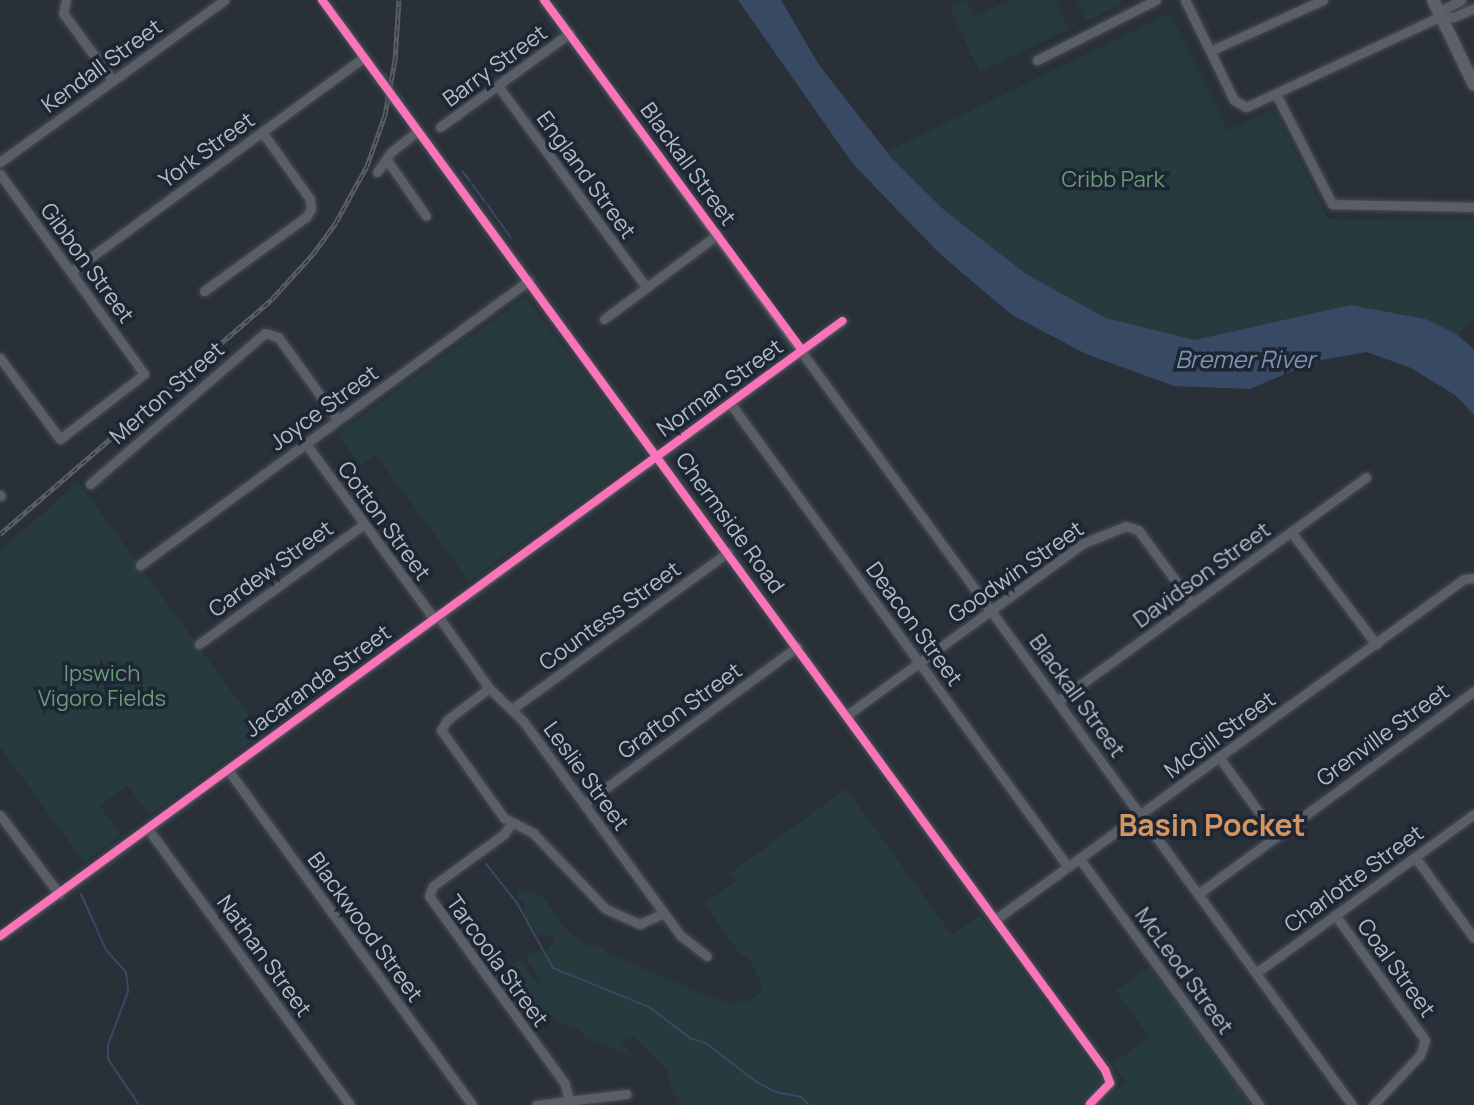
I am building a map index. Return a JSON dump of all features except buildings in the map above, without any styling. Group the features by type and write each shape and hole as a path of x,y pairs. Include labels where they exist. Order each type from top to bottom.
{"main road":[{"path":"1433,0 1474,85"}],"street":[{"path":"66,0 63,13 113,81"},
{"name":"Kendall Street","path":"0,162 225,0"},
{"name":"Chermside Road","path":"322,0 1105,1070 1110,1083 1090,1104"},
{"name":"Blackall Street","path":"544,0 1352,1105"},
{"path":"1037,60 1156,0"},
{"path":"1185,0 1234,100 1240,106 1252,105 1441,16 1446,8 1459,1 1463,13"},
{"path":"1210,51 1323,0"},
{"path":"1441,16 1452,18 1474,8"},
{"name":"Barry Street","path":"440,127 570,33"},
{"name":"York Street","path":"72,271 364,57"},
{"name":"England Street","path":"498,86 646,287"},
{"path":"1276,94 1334,205 1474,207"},
{"path":"377,172 418,131"},
{"path":"204,291 306,217 311,209 310,199 262,132"},
{"path":"387,160 426,216"},
{"name":"Gibbon Street","path":"0,174 144,374 60,439 0,358"},
{"path":"604,319 717,235"},
{"name":"Joyce Street","path":"140,565 529,280"},
{"name":"Norman Street","path":"658,456 842,321"},
{"name":"Merton Street","path":"90,484 257,339 270,332 278,337 338,420"},
{"name":"Deacon Street","path":"730,403 1068,867"},
{"name":"Cotton Street","path":"306,444 436,618"},
{"name":"Jacaranda Street","path":"0,936 658,456"},
{"name":"Davidson Street","path":"1058,701 1366,477"},
{"name":"Cardew Street","path":"199,644 364,524"},
{"name":"Goodwin Street","path":"847,715 1088,541 1132,526 1192,603"},
{"path":"1291,532 1376,644"},
{"name":"Countess Street","path":"512,709 728,552"},
{"name":"McGill Street","path":"996,919 1469,578"},
{"name":"Leslie Street","path":"436,618 489,688 512,709 680,935 707,956"},
{"name":"Grafton Street","path":"584,804 797,647"},
{"path":"489,688 441,727 443,735 511,824 533,833 550,855 610,911 643,924 664,913"},
{"name":"Grenville Street","path":"1198,894 1474,691"},
{"path":"1219,757 1276,836"},
{"name":"Blackwood Street","path":"228,770 472,1105"},
{"name":"Charlotte Street","path":"1256,973 1474,814"},
{"path":"0,815 59,894"},
{"name":"Tarcoola Street","path":"511,824 504,834 433,886 429,896 565,1084 569,1101"},
{"name":"Nathan Street","path":"148,829 350,1105"},
{"path":"1415,857 1474,938"},
{"name":"McLeod Street","path":"1079,858 1259,1105"},
{"name":"Coal Street","path":"1335,915 1425,1043 1420,1055 1373,1105"},
{"path":"536,1105 626,1094"}],"green space":[{"path":"966,0 974,17 1010,0 1055,0 1069,29 980,72 949,7"},
{"path":"1077,0 1120,0 1122,4 1087,21"},
{"name":"Cribb Park","path":"1170,13 1228,131 1274,108 1328,219 1474,219 1474,318 1458,335 1426,319 1350,305 1195,340 1106,318 1026,274 944,210 887,152"},
{"path":"525,297 640,448 640,458 469,581 376,455 361,465 337,434"},
{"name":"Ipswich Vigoro Fields","path":"78,482 262,733 150,815 127,785 100,806 121,835 84,862 0,747 0,551"},
{"path":"846,789 952,935 980,915 1103,1081 1096,1087 1106,1098 1126,1083 1113,1063 1150,1038 1116,991 1149,966 1251,1105 677,1105 682,1101 673,1094 667,1070 634,1036 631,1040 626,1037 620,1043 631,1053 627,1053 585,1038 581,1030 556,1022 539,1005 531,1003 526,1011 519,1010 517,1004 523,1001 520,996 516,1000 507,996 494,975 497,970 510,984 512,975 505,969 520,960 539,985 541,980 526,958 531,952 547,953 555,939 538,934 524,915 525,905 518,898 518,889 543,896 561,925 585,945 599,945 607,953 697,992 734,1005 737,1000 746,1002 759,994 763,989 761,984 751,961 740,954 704,904 736,881 730,873"}],"water":[{"name":"Bremer River","path":"738,0 781,0 819,65 891,157 944,210 1026,274 1106,318 1195,340 1350,305 1426,319 1458,335 1474,350 1474,415 1455,395 1411,368 1367,352 1315,361 1250,389 1174,386 1086,354 1012,315 939,253 853,164"}],"waterway":[{"path":"462,171 470,181"},
{"path":"472,184 485,202"},
{"path":"487,204 497,219"},
{"path":"499,221 511,238"},
{"path":"486,864 517,903 553,968 649,1007 690,1038 707,1044 755,1081 776,1092 801,1097 809,1105"},
{"path":"81,894 106,950 126,972 128,992 108,1045 108,1059 139,1105"}],"railway":[{"path":"0,534 272,299 313,254 336,222 367,166 385,115 395,60 399,0"}],"cycle path":[{"path":"322,0 1105,1070 1110,1083 1090,1104"},
{"path":"544,0 802,350"},
{"path":"0,936 842,321"}],"district":[{"name":"Basin Pocket","path":"1212,825"}]}
